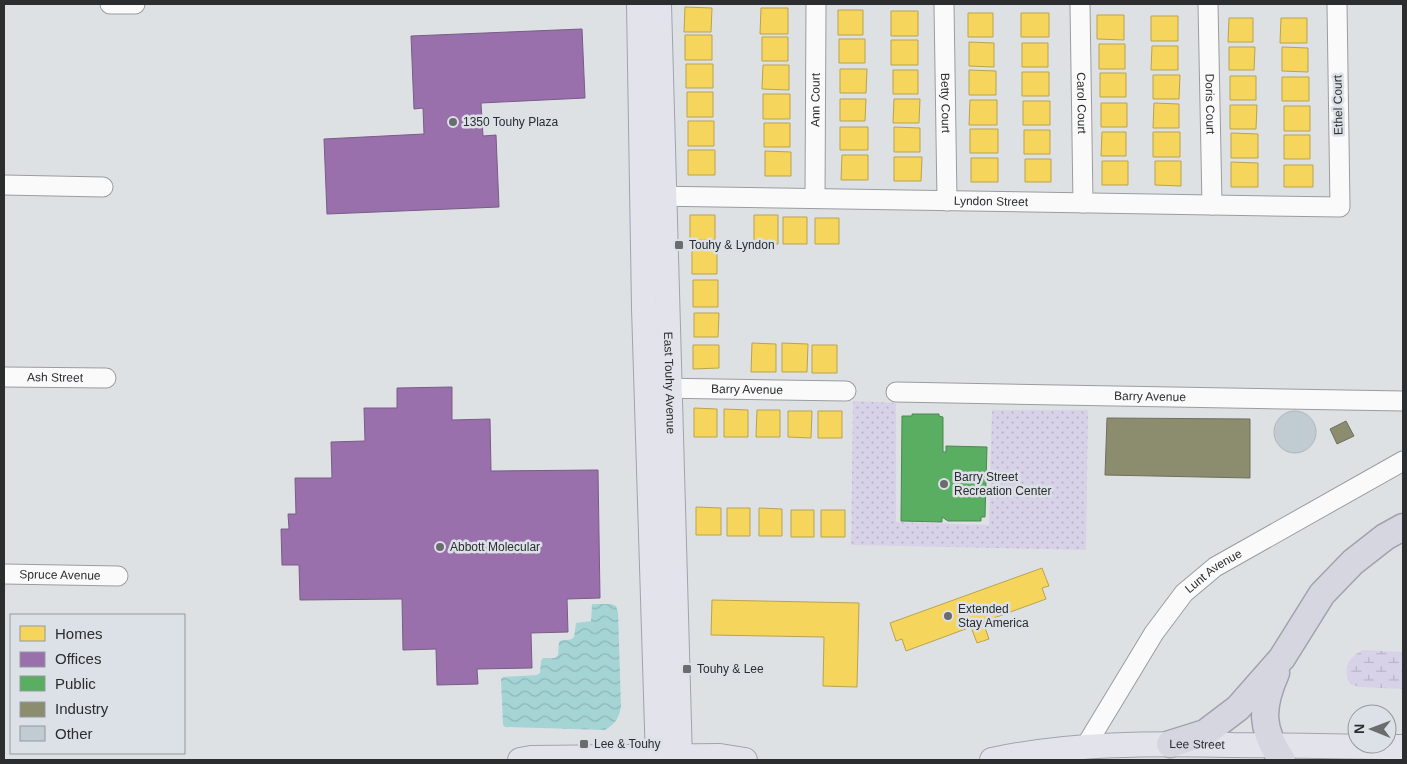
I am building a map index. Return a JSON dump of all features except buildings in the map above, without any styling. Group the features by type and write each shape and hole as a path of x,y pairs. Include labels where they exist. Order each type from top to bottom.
{"highway":[{"path":"1277,753 1266,728 1264,710 1267,692 1282,658 1322,594 1353,562 1385,537 1403,527"},
{"path":"1170,744 1205,733 1224,720 1238,708 1282,658"}],"main road":[{"name":"East Touhy Avenue","path":"639,4 653,196 669,758"},
{"name":"East Touhy Avenue","path":"653,196 659,4"},
{"name":"East Touhy Avenue","path":"658,388 679,724 669,758"},
{"path":"679,724 699,747 720,756"},
{"name":"Lee Street","path":"992,760 1010,756 1085,748 1170,744 1277,753 1399,747"},
{"path":"520,760 531,758 720,756 745,760"}],"street":[{"path":"110,4 135,4"},
{"name":"Ann Court","path":"815,198 816,4"},
{"name":"Betty Court","path":"944,4 947,200"},
{"name":"Carol Court","path":"1080,4 1083,203"},
{"name":"Doris Court","path":"1208,4 1212,205"},
{"name":"Ethel Court","path":"1337,4 1340,207"},
{"path":"4,186 103,187"},
{"name":"Lyndon Street","path":"653,196 1340,207"},
{"name":"Ash Street","path":"4,377 106,378"},
{"name":"Barry Avenue","path":"658,388 846,391"},
{"name":"Barry Avenue","path":"896,392 1403,401"},
{"name":"Lunt Avenue","path":"1085,748 1154,633 1184,593 1215,567 1403,461"},
{"name":"Spruce Avenue","path":"4,574 118,576"}],"green space":[{"path":"853,401 896,403 896,522 989,525 992,410 1088,410 1086,550 851,545"},
{"path":"1363,650 1403,652 1403,689 1359,687 1350,684 1347,673 1348,664 1354,656"}],"water":[{"path":"592,604 611,604 616,606 618,612 621,707 616,720 605,730 505,727 503,725 501,679 503,677 537,675 540,673 543,658 555,658 558,655 559,642 574,637 576,623 591,621"}],"place":[{"name":"1350 Touhy Plaza","path":"453,122"},
{"name":"Touhy & Lyndon","path":"679,245"},
{"name":"Barry Street Recreation Center","path":"944,484"},
{"name":"Abbott Molecular","path":"440,547"},
{"name":"Extended Stay America","path":"948,616"},
{"name":"Touhy & Lee","path":"687,669"},
{"name":"Lee & Touhy","path":"584,744"}]}
